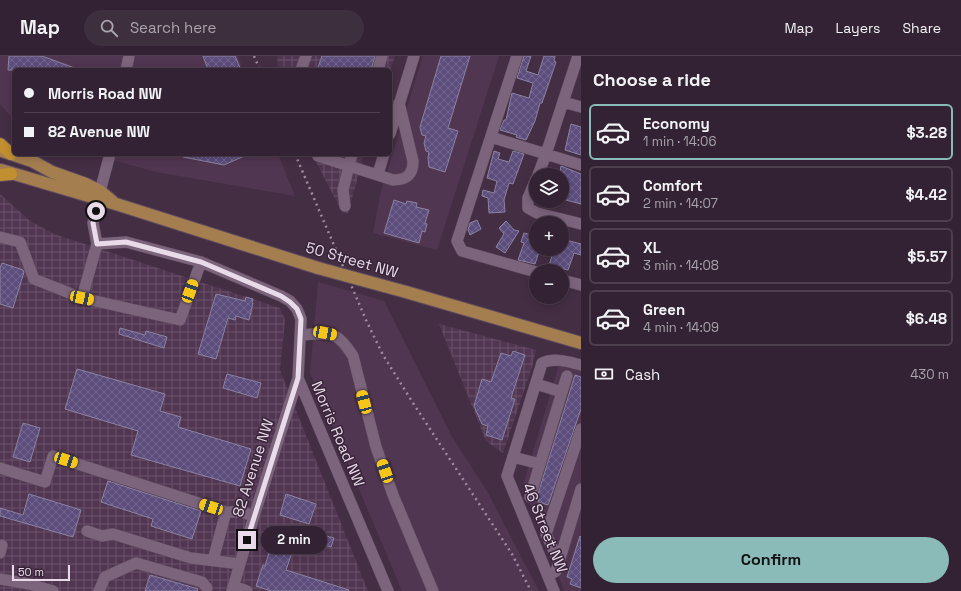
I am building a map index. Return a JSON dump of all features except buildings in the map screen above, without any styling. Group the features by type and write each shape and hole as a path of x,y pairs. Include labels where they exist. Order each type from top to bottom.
{"highway":[{"path":"0,144 5,152"}],"main road":[{"name":"50 Street NW","path":"17,156 32,161 52,172 86,184 99,195 116,204 318,268 581,343"},
{"name":"50 Street NW","path":"4,173 99,195"}],"street":[{"path":"126,68 129,56"},
{"path":"302,68 306,56"},
{"path":"379,68 382,56"},
{"path":"392,127 414,56"},
{"path":"517,56 456,242 462,251 529,270"},
{"path":"541,168 564,102 578,56"},
{"path":"564,102 581,106"},
{"path":"318,156 393,180 407,178 413,168 412,154 399,103"},
{"path":"491,137 581,164"},
{"path":"82,298 97,244 93,223 109,156"},
{"path":"345,206 343,190 351,156"},
{"path":"378,174 383,156"},
{"path":"529,196 528,208 537,213 581,224"},
{"path":"0,237 20,242 34,279 82,298 180,320 201,262"},
{"name":"Morris Road NW","path":"97,244 126,242 201,262 281,296 297,309 301,319 298,378 388,591"},
{"path":"569,282 581,286"},
{"path":"301,335 325,333 336,335 346,345 353,356 376,447 388,481 433,591"},
{"path":"540,464 513,457 542,363 548,360 581,365"},
{"path":"530,496 567,376"},
{"name":"82 Avenue NW","path":"232,589 298,378"},
{"path":"536,384 562,392"},
{"path":"559,562 546,534 581,429"},
{"path":"0,468 45,482 53,456 226,512 242,512 254,516"},
{"name":"46 Street NW","path":"513,457 508,476 554,591"},
{"path":"548,576 556,572 581,489"},
{"path":"213,560 226,512"},
{"path":"86,531 102,536 112,534 191,558 240,564"},
{"path":"99,591 105,577 136,563 202,582 210,590"},
{"path":"0,579 29,584 53,591"},
{"path":"232,589 247,591"}],"shaded area":[{"path":"0,56 238,56 242,68 12,68 12,118 0,104"},
{"path":"277,56 395,56 391,68 278,68"},
{"path":"423,56 499,56 437,250 373,233 381,191"},
{"path":"97,156 279,156 295,196 156,172"},
{"path":"313,156 363,156 348,213 342,212"},
{"path":"0,194 29,220 54,234 280,308 285,320 280,370 368,591 0,591"},
{"path":"318,282 384,301 451,435 488,493 539,591 402,591 310,373"},
{"path":"439,324 536,350 532,367 503,453 486,441"},
{"path":"559,365 581,371 581,591 564,591 523,485"}],"railway":[{"path":"254,56 259,68"},
{"path":"296,156 366,320 383,355 512,554 531,591"}],"route":[{"path":"96,211 93,223 97,244 126,242 201,262 281,296 297,309 301,319 298,378 247,540"}]}
